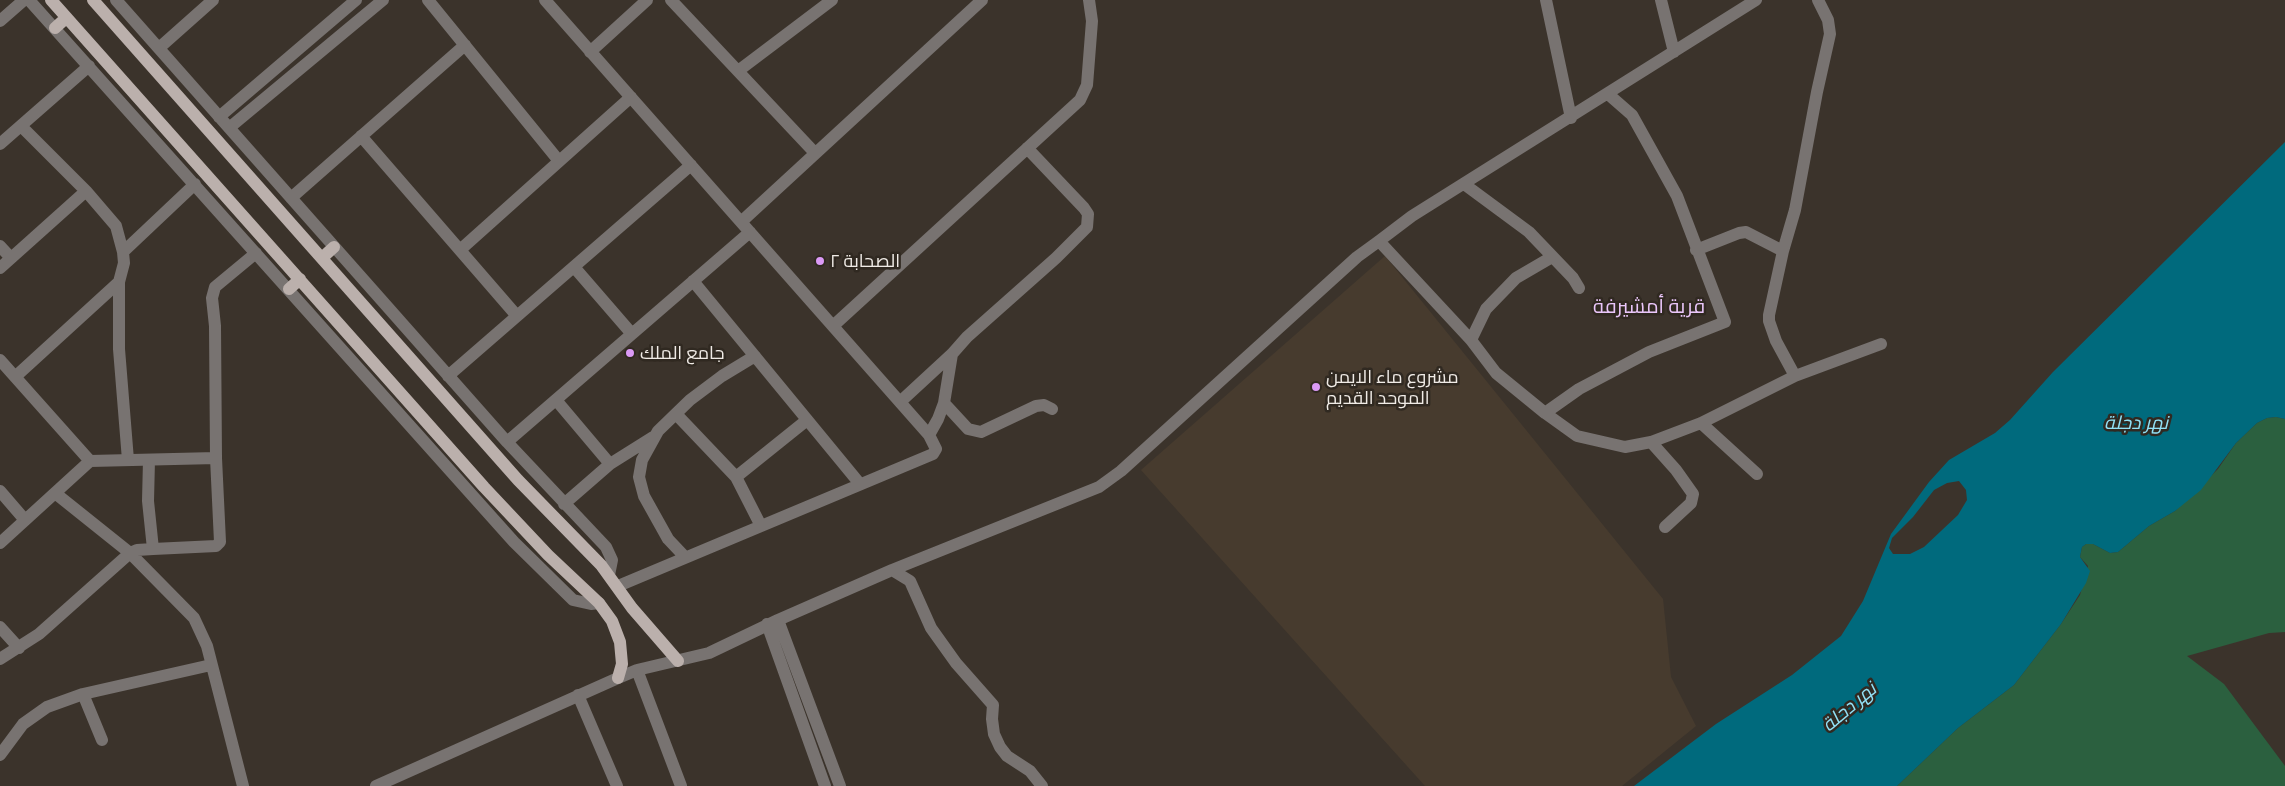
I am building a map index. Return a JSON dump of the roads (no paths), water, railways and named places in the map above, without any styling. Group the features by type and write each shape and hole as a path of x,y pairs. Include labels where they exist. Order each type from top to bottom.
{"main road":[{"path":"51,0 505,510 567,573 600,603 612,621 620,642 622,653 618,678"},
{"path":"93,0 518,480 609,575 632,608 678,661"},
{"path":"55,28 66,18"},
{"path":"322,257 334,247"},
{"path":"289,289 300,279"},
{"path":"612,621 632,608"}],"street":[{"path":"0,21 24,0"},
{"path":"29,0 289,289 478,503 556,584 574,600 582,603 600,603"},
{"path":"116,0 507,442 609,551 612,565 609,575"},
{"path":"159,48 213,0"},
{"path":"219,117 356,0"},
{"path":"229,128 383,0"},
{"path":"428,0 559,161"},
{"path":"545,0 929,435 936,449 933,454 618,586"},
{"path":"590,52 647,0"},
{"path":"671,0 815,153"},
{"path":"738,71 832,0"},
{"path":"740,222 982,0"},
{"path":"833,326 1080,100 1086,90 1092,21 1089,0"},
{"path":"1546,0 1571,118"},
{"path":"1661,0 1674,52"},
{"path":"376,786 637,670 709,652 772,622 892,570 1099,486 1121,471 1357,257 1412,216 1674,52 1739,5 1756,0"},
{"path":"1795,376 1769,321 1783,251 1795,210 1830,34 1828,20 1818,0"},
{"path":"291,198 465,45"},
{"path":"0,144 89,66"},
{"path":"1545,413 1579,389 1649,352 1725,322 1677,196 1632,115 1608,94"},
{"path":"460,250 631,97"},
{"path":"21,126 86,191 116,226 124,252 120,282 120,349 128,460"},
{"path":"361,136 517,316"},
{"path":"900,402 952,354 966,337 1056,258 1087,227 1088,214 1084,208 1027,148"},
{"path":"448,376 691,165"},
{"path":"124,252 195,184"},
{"path":"1464,184 1529,232 1573,278 1578,288"},
{"path":"0,268 86,191"},
{"path":"507,442 750,232"},
{"path":"1696,250 1746,232 1783,251"},
{"path":"1379,241 1471,340 1496,373 1577,436 1625,446 1651,442 1701,423 1795,376 1881,344"},
{"path":"0,246 11,258"},
{"path":"0,659 39,634 130,553 137,550 219,544 215,326 212,298 215,287 256,253"},
{"path":"1471,340 1486,310 1516,278 1552,257"},
{"path":"574,267 632,334"},
{"path":"693,281 860,484"},
{"path":"15,377 120,282"},
{"path":"929,435 944,404 952,354"},
{"path":"564,504 610,464 653,437 676,414 714,382 755,356"},
{"path":"0,360 90,461"},
{"path":"556,400 610,464"},
{"path":"944,404 962,425 981,432 1036,406 1044,405 1052,409"},
{"path":"676,414 736,477 761,526"},
{"path":"736,477 807,420"},
{"path":"1701,423 1756,474"},
{"path":"653,437 642,460 638,477 644,496 654,515 668,539 684,557"},
{"path":"1651,442 1676,470 1693,494 1691,504 1665,527"},
{"path":"0,543 90,461 216,458"},
{"path":"149,460 148,501 153,549"},
{"path":"0,491 25,520"},
{"path":"56,493 130,553 194,618 206,646 243,786"},
{"path":"892,570 910,581 931,628 956,663 993,704 994,734 1000,747 1007,756 1030,771 1042,786"},
{"path":"772,622 825,786"},
{"path":"772,622 840,786"},
{"path":"0,627 19,648"},
{"path":"0,754 12,736 47,707 83,694 211,665"},
{"path":"637,670 681,786"},
{"path":"83,694 102,740"},
{"path":"578,695 617,786"}],"water":[{"name":"نهر دجلة","path":"2285,142 2285,419 2267,418 2257,423 2236,443 2201,490 2175,511 2149,526 2118,552 2110,553 2093,544 2086,544 2082,547 2080,557 2090,571 2086,583 2061,624 2014,685 1958,728 1897,786 1634,786 1716,724 1792,675 1841,636 1863,601 1891,534 1929,482 1949,460 1995,433 2010,420 2053,372","holes":["1959,481 1966,490 1967,500 1958,515 1924,547 1910,554 1893,554 1889,548 1892,538 1913,517 1934,490 1947,483"]}],"place":[{"name":"الصحابة ٢","path":"820,261"},
{"name":"جامع الملك","path":"630,353"},
{"name":"مشروع ماء الايمن الموحد القديم","path":"1316,387"}],"district":[{"name":"قرية أمشيرفة","path":"1649,306"}]}
